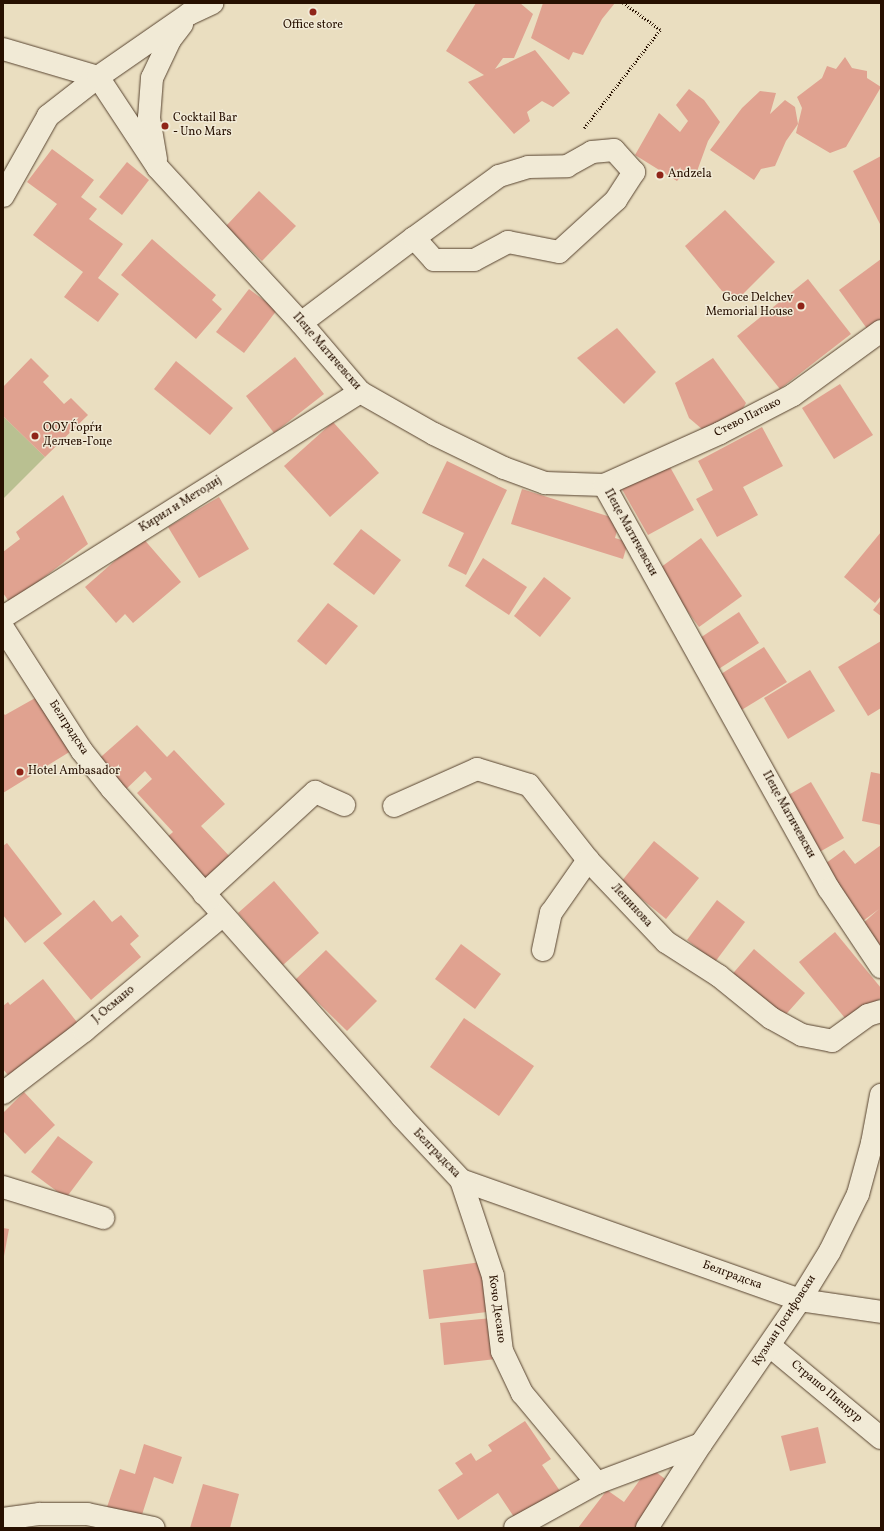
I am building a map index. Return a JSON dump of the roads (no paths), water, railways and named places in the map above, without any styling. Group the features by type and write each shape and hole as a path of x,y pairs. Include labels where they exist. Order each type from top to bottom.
{"street":[{"path":"3,196 48,116 98,77 189,14 213,3"},
{"path":"158,168 149,118 152,78 170,40 189,14"},
{"path":"3,49 98,77"},
{"name":"Пеце Матичевски","path":"98,77 158,168 301,323 360,392 434,434 518,473 545,483 604,485 829,889 881,967"},
{"path":"301,323 414,238 499,176 528,167 567,166 592,152 614,150 634,172 616,200 559,252 508,242 474,260 434,260 414,238"},
{"name":"Стево Патако","path":"604,485 720,433 794,395 881,331"},
{"name":"Кирил и Методиј","path":"3,617 360,392"},
{"name":"Белградска","path":"3,628 82,751 204,894 402,1118 461,1180 800,1300 881,1312"},
{"name":"Ленинова","path":"394,806 477,769 529,785 588,860 666,942 719,976 771,1018 802,1035 832,1041 868,1015 881,1011"},
{"path":"204,894 315,792 344,805"},
{"path":"543,950 551,913 588,860"},
{"name":"Ј. Османо","path":"3,1093 84,1031 223,915"},
{"name":"Кузман Јосифовски","path":"647,1528 701,1444 770,1346 830,1251 858,1194 869,1156 881,1095"},
{"name":"Кочо Десано","path":"461,1180 493,1276 502,1351 522,1393 597,1483"},
{"path":"3,1187 104,1218"},
{"name":"Страшо Пинџур","path":"770,1346 881,1438"},
{"path":"515,1528 597,1483 701,1444"},
{"path":"3,1519 40,1514 87,1514 154,1528"}],"place":[{"name":"Office store","path":"313,12"},
{"name":"Cocktail Bar - Uno Mars","path":"165,126"},
{"name":"Andzela","path":"660,175"},
{"name":"Goce Delchev Memorial House","path":"801,306"},
{"name":"ООУ Ѓорѓи Делчев-Гоце","path":"35,436"},
{"name":"Hotel Ambasador","path":"20,772"}]}
